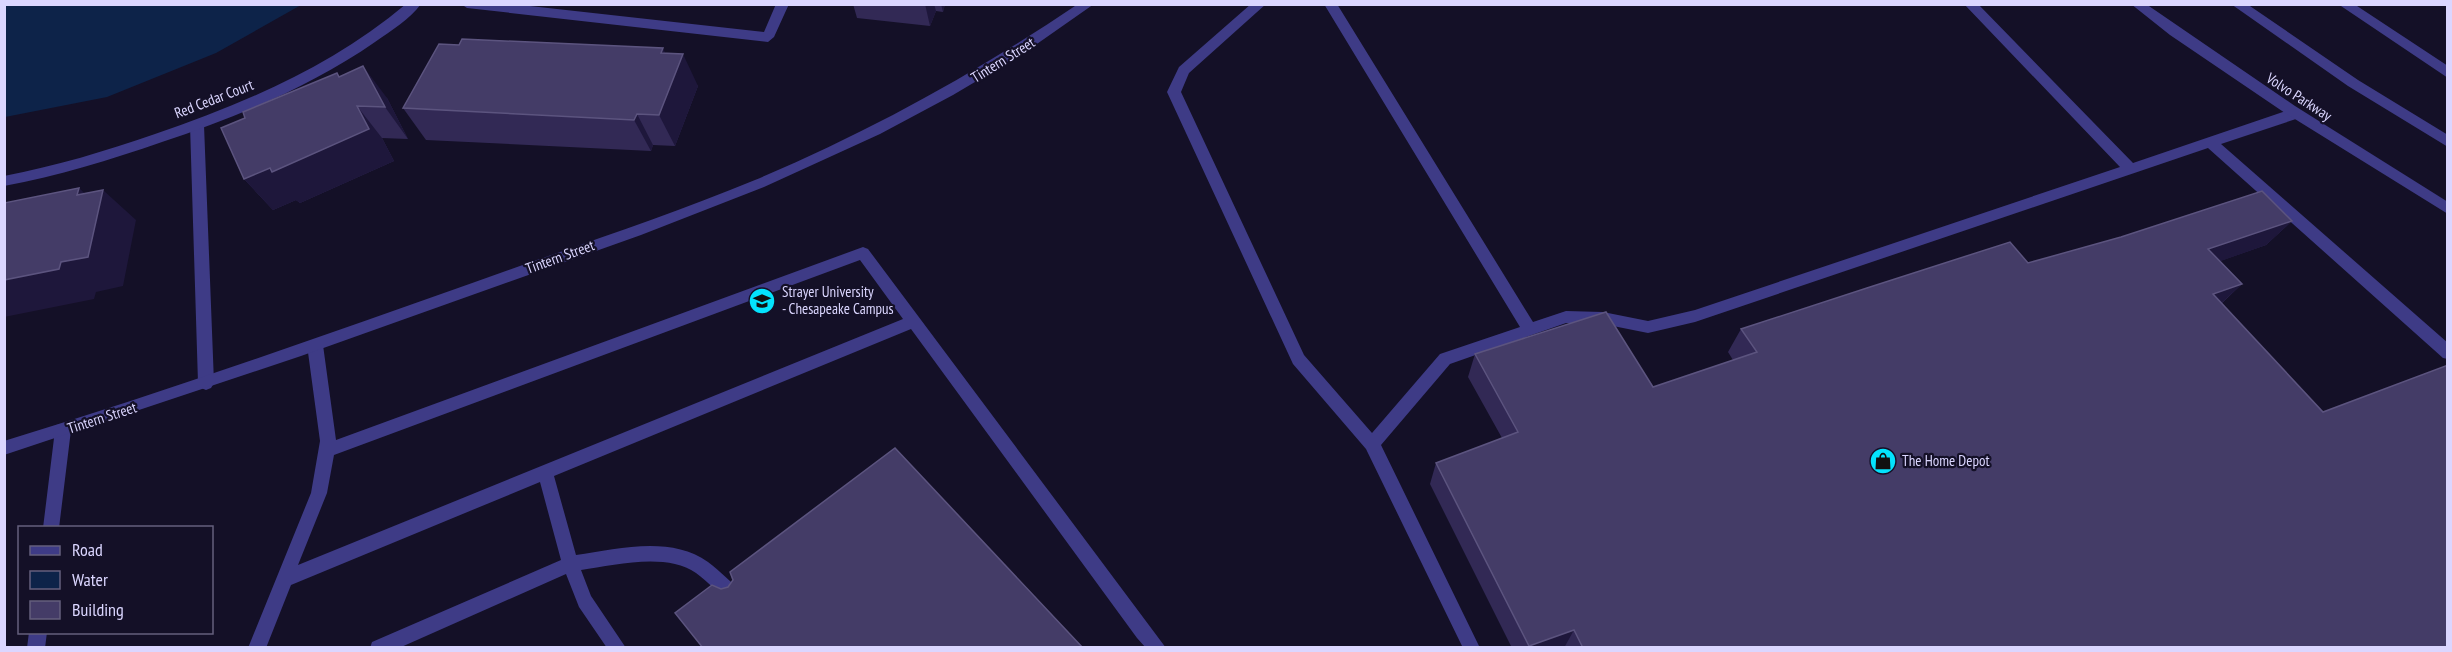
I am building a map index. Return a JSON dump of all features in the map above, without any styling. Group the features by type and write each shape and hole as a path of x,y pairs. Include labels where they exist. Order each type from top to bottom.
{"street":[{"name":"Red Cedar Court","path":"4,181 104,156 196,125 296,83 356,49 415,4"},
{"path":"467,4 538,8 768,37 783,4"},
{"name":"Tintern Street","path":"4,448 206,383 315,345 657,222 800,166 946,94 1016,54 1088,4"},
{"path":"1260,4 1184,70 1174,92 1298,359 1372,444 1472,648"},
{"path":"1330,4 1530,330"},
{"path":"1970,4 2130,169"},
{"name":"Volvo Parkway","path":"2137,4 2211,59 2294,114 2448,209"},
{"path":"2237,4 2353,83 2448,142"},
{"path":"2344,4 2448,73"},
{"path":"1372,444 1444,359 1566,317 1603,318 1648,327 1695,316 2294,114"},
{"path":"196,125 206,383"},
{"path":"2210,142 2448,353"},
{"path":"326,451 862,253 1136,623 1158,648"},
{"path":"285,579 913,322"},
{"path":"257,648 319,493 328,441 315,345"},
{"path":"51,526 63,430"},
{"path":"545,472 570,564 585,601 618,648"},
{"path":"378,648 570,564 646,553 684,559 701,567 737,599"}],"water":[{"path":"5,4 301,5 216,53 107,97 5,117"}],"building":[{"path":"462,39 663,48 661,53 683,54 659,115 637,114 634,120 403,108 439,44 459,45"},
{"path":"363,66 385,107 357,106 369,129 272,172 270,168 244,179 221,128 245,118 243,112 337,73 339,77"},
{"path":"79,188 77,195 103,190 88,257 61,262 59,269 4,280 4,203"},
{"name":"The Home Depot","path":"2262,191 2292,221 2208,249 2242,284 2213,294 2323,412 2448,365 2448,648 1583,648 1574,630 1529,646 1436,463 1518,432 1475,354 1606,312 1653,387 1757,352 1741,329 1870,287 2010,242 2028,263 2121,237"},
{"path":"895,448 1083,648 703,648 675,613 712,585 721,589 728,587 733,580 730,572"}],"place":[{"name":"Strayer University - Chesapeake Campus","path":"762,301"},
{"name":"The Home Depot","path":"1883,461"}]}
